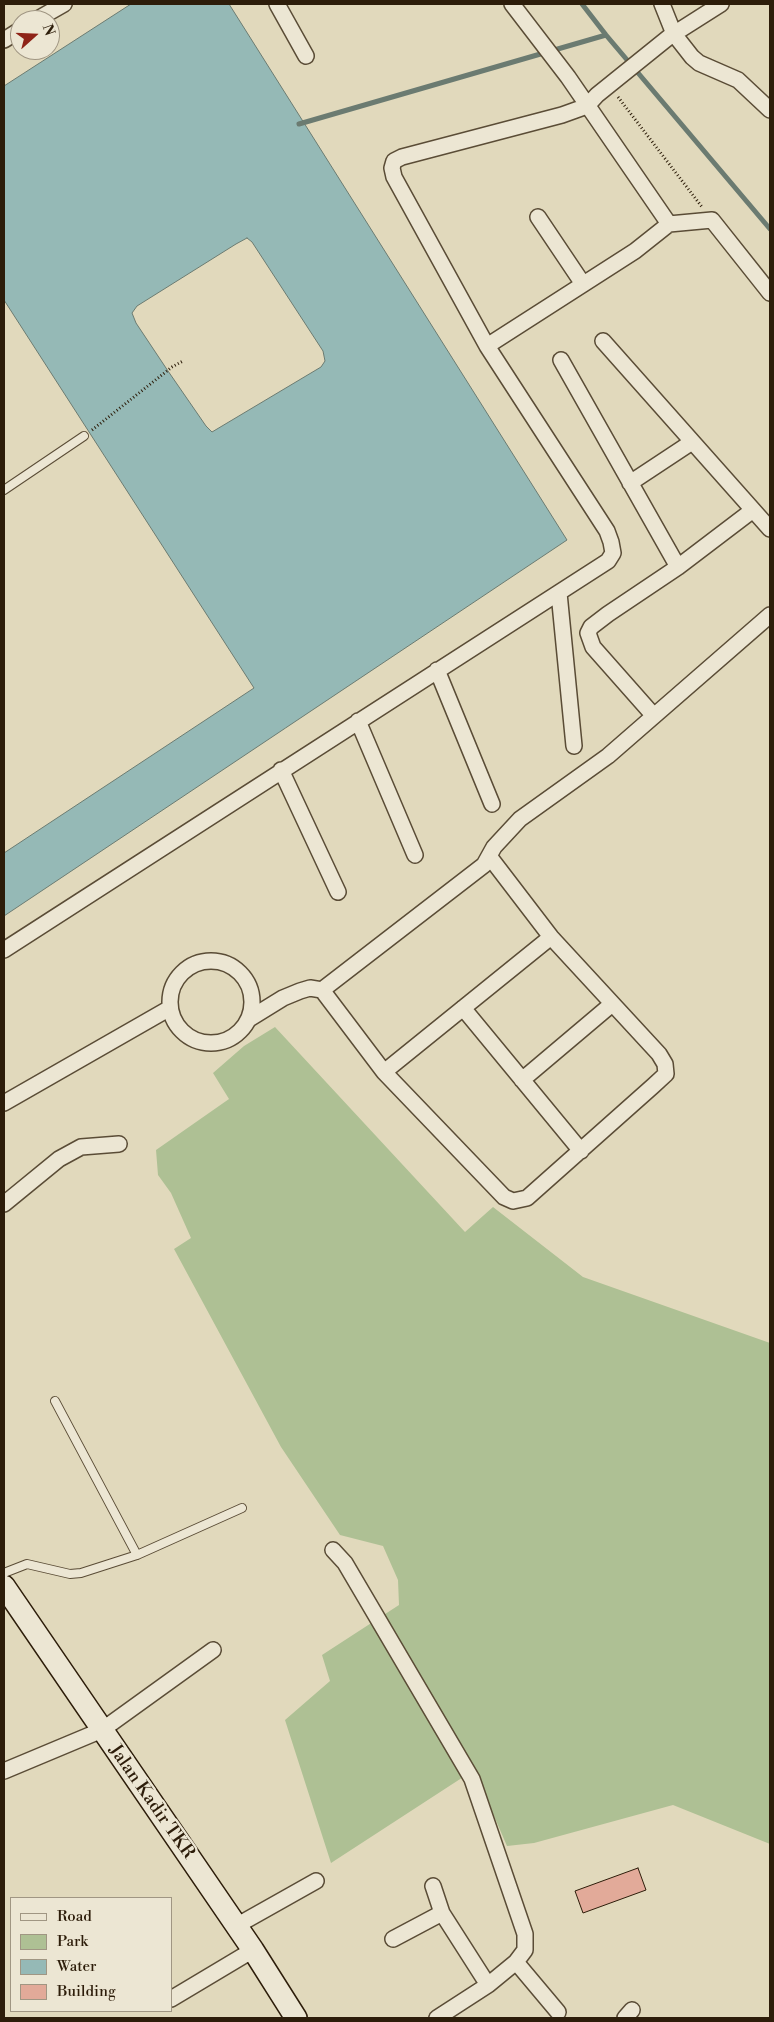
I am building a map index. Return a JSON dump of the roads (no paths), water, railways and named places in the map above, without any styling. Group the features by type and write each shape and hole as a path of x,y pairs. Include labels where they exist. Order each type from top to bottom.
{"street":[{"path":"277,4 306,56"},
{"path":"512,4 568,77 598,95 669,224"},
{"path":"662,4 671,35 699,63 738,80 770,110"},
{"path":"4,950 608,561 613,553 607,531 487,346 394,177 392,168 394,161 598,95 671,35 721,4"},
{"path":"538,217 583,284"},
{"path":"487,346 635,251 669,224 712,220 770,293"},
{"path":"603,341 770,529"},
{"path":"561,360 678,567"},
{"path":"630,483 692,442"},
{"path":"654,716 593,647 588,633 591,627 608,614 678,567 753,510"},
{"path":"560,592 574,746"},
{"path":"322,990 484,865 494,847 520,819 608,756 770,615"},
{"path":"437,670 492,804"},
{"path":"358,721 415,855"},
{"path":"281,770 338,892"},
{"path":"249,1019 300,990 310,988 322,990 384,1072 504,1197 512,1201 527,1198 666,1074 665,1064 659,1054 551,937 489,856"},
{"path":"384,1072 551,937"},
{"path":"211,960 223,962 234,967 242,974 249,984 253,1002 249,1019 243,1029 234,1037 223,1042 206,1043 189,1037 180,1029 170,1008 173,984 180,974 199,962 211,960"},
{"path":"522,1080 612,1004"},
{"path":"4,1103 170,1008"},
{"path":"463,1008 581,1151"},
{"path":"4,1204 59,1159 81,1147 120,1144"},
{"path":"333,1550 345,1563 472,1779 525,1934 525,1950 516,1962 488,1985 437,2018"},
{"name":"Jalan Kadir TKR","path":"4,1586 253,1950 296,2018"},
{"path":"4,1771 102,1730 213,1650"},
{"path":"236,1926 316,1882"},
{"path":"433,1886 442,1913 488,1985"},
{"path":"393,1939 442,1913"},
{"path":"172,1998 253,1950"},
{"path":"516,1962 558,2012"}],"lane":[{"path":"4,490 84,436"},
{"path":"56,1401 137,1555"},
{"path":"4,1573 27,1564 70,1574 81,1573 137,1555 242,1508"}],"water":[{"path":"131,4 229,4 567,540 4,916 4,853 254,688 4,300 4,86 44,60 60,60 60,50","holes":["247,238 252,242 323,351 325,361 321,367 212,432 168,371 136,323 132,313 137,306"]}],"waterway":[{"path":"582,4 770,229"},
{"path":"299,124 606,35"}]}
